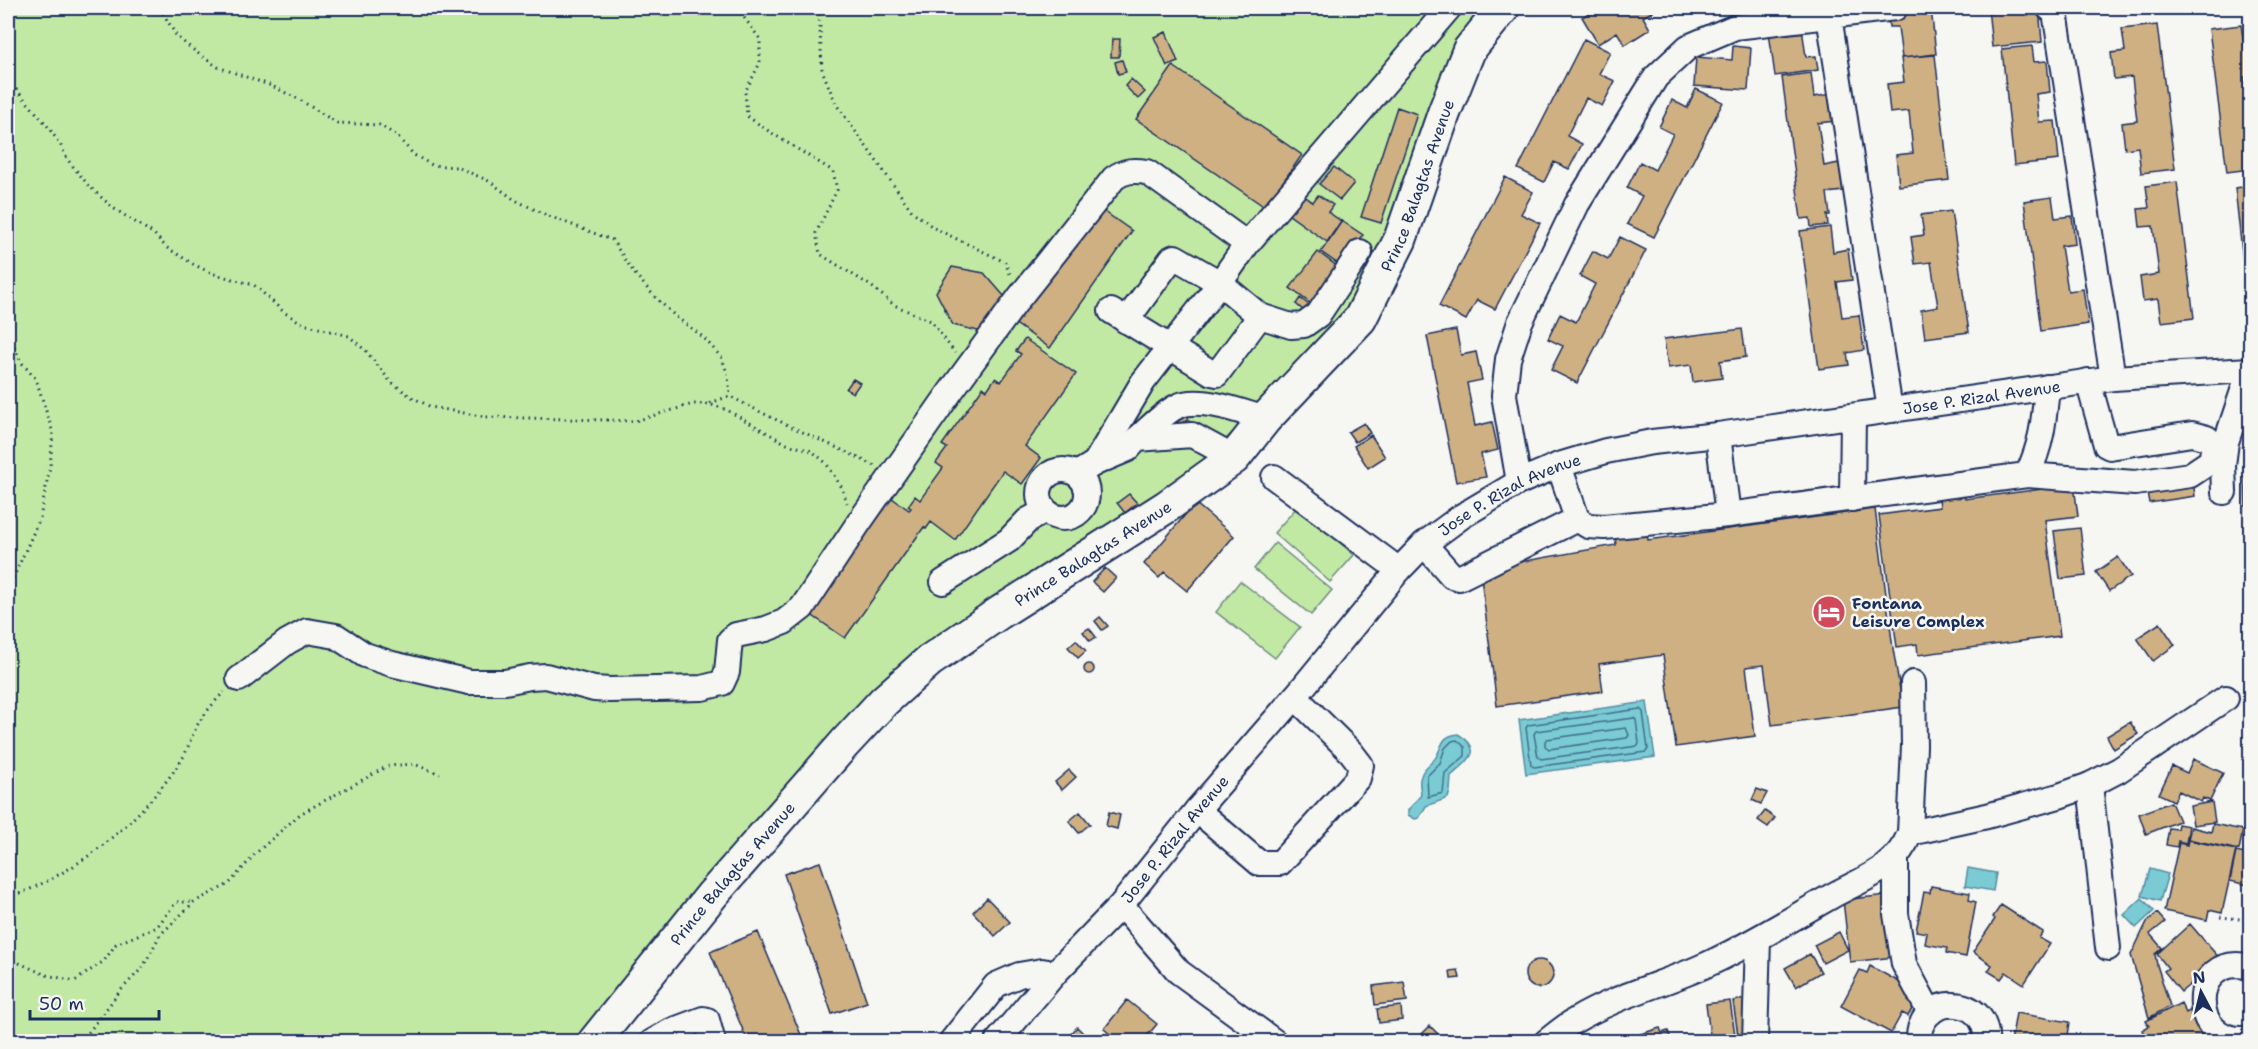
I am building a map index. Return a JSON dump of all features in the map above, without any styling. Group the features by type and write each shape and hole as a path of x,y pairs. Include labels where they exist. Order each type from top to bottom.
{"main road":[{"name":"Prince Balagtas Avenue","path":"594,1041 712,895 837,752 884,702 929,661 999,613 1166,507 1234,458 1265,419 1360,319 1400,240 1444,112 1469,50 1503,8"}],"street":[{"path":"1265,419 1238,410 1204,403 1179,405 1128,449 1086,469 1055,471 1045,478 1039,489 1039,501 1045,511 1057,519 1071,518 1082,511 1088,498 1086,469 1143,382 1220,283 1247,244 1449,8"},
{"path":"1519,482 1504,396 1508,359 1520,322 1577,204 1656,77 1689,47 1734,17 1829,16 1895,8"},
{"path":"2049,8 2055,12 2112,378"},
{"path":"1829,16 1890,410"},
{"path":"239,679 287,642 307,631 336,636 365,655 392,664 469,682 505,682 546,676 594,689 610,690 713,686 722,683 727,672 730,640 736,635 766,629 784,622 802,608 967,369 1019,298 1114,178 1122,172 1134,170 1147,172 1247,244"},
{"path":"1260,316 1217,374 1170,349 1118,316 1172,258 1179,257 1220,283 1260,316 1291,326 1304,325 1318,315 1360,252"},
{"path":"2224,492 2223,465 2226,442 2250,370"},
{"name":"Jose P. Rizal Avenue","path":"997,1041 1055,973 1121,905 1197,810 1295,697 1399,570 1424,544 1462,516 1519,482 1559,465 1606,451 1652,442 1718,435 2112,378 2250,370"},
{"path":"2088,381 2106,445 2088,480"},
{"path":"2027,476 2037,455 2042,435 2047,387"},
{"path":"1852,416 1852,499"},
{"path":"1559,465 1577,519 1588,526 1604,527 1728,515 2027,476 2135,483 2190,475 2211,461 2214,445 2207,438 2192,434 2110,447 2106,445"},
{"path":"1137,439 1192,435 1234,458"},
{"path":"1718,435 1728,515"},
{"path":"1274,477 1399,570"},
{"path":"943,582 1009,540 1028,520 1045,511"},
{"path":"1424,544 1452,576 1459,578 1577,519"},
{"path":"1546,1041 1576,1020 1618,1000 1706,965 1758,939 1876,874 1896,858 1905,846 1910,833 1914,746 1913,683"},
{"path":"1197,810 1258,863 1281,863 1358,778 1361,765 1351,752 1295,697"},
{"path":"1910,833 1987,816 2090,785 2119,770 2226,698"},
{"path":"2090,785 2108,948"},
{"path":"1896,858 1896,914 1904,964 1930,1013"},
{"path":"1121,905 1179,972 1275,1041"},
{"path":"1755,1041 1758,939"},
{"path":"2239,1039 2218,1034 2207,1022 2201,1001 2206,984 2216,973 2232,965 2250,967"},
{"path":"951,1041 996,985 1019,975 1042,971 1055,973"},
{"path":"1919,1041 1920,1028 1930,1013 1936,1008 1952,1004 1962,1005 1979,1016 1984,1025 1986,1041"},
{"path":"666,1038 696,1021 707,1021"}],"path":[{"path":"160,8 177,37 218,67 281,91 337,123 379,125 396,135 414,155 432,165 457,167 489,181 515,200 546,215 612,240 654,296 675,316 703,337 722,358 728,376 730,396"},
{"path":"737,8 760,39 760,63 745,93 747,116 833,171 837,190 816,233 820,254 871,286 894,305 931,321 967,369"},
{"path":"819,8 822,70 836,104 912,211 934,228 1005,262 1019,298"},
{"path":"8,81 46,124 67,159 89,186 113,208 154,234 166,247 193,264 211,273 254,285 285,314 304,324 349,336 366,351 390,381 410,396 431,406 486,417 635,421 693,404 709,404 727,410 787,444 812,451 826,463 842,488 849,507"},
{"path":"8,288 11,340 21,362 36,379 53,433 50,466 40,518 8,590"},
{"path":"709,404 730,396 774,420 831,444 892,475"},
{"path":"8,898 34,889 104,845 145,808 182,759 198,724 218,698 239,679"},
{"path":"81,1041 121,990 143,967 160,935 194,902 229,884 255,854 300,814 388,766 414,764 440,774"},
{"path":"8,958 46,975 75,981 104,961 116,944 158,927 176,902 194,902"},
{"path":"2220,917 2250,920"}],"green space":[{"path":"8,8 1488,8 1359,298 1263,404 1197,466 851,715 576,1042 8,1041"},
{"path":"1298,506 1354,555 1330,582 1274,533"},
{"path":"1275,543 1332,590 1311,615 1254,569"},
{"path":"1240,581 1300,627 1275,658 1216,612"}],"water":[{"path":"1647,702 1655,757 1526,774 1519,720"},
{"path":"1458,734 1471,746 1471,756 1451,776 1448,798 1426,806 1419,818 1415,819 1408,815 1408,810 1421,795 1422,773 1436,757 1445,739"},
{"path":"1968,868 1996,873 1993,891 1965,886"},
{"path":"2150,869 2168,874 2160,901 2142,896"},
{"path":"2142,898 2154,911 2136,928 2124,915"}],"building":[{"path":"1598,8 1658,8 1643,17 1650,29 1625,45 1617,32 1598,44 1582,17"},
{"path":"1931,8 1936,54 1902,58 1898,27 1889,27 1887,11"},
{"path":"1988,8 2009,8 2009,11 2039,8 2042,42 1992,47"},
{"path":"1801,21 1806,57 1816,56 1818,70 1775,76 1768,25"},
{"path":"2157,25 2175,169 2141,173 2138,147 2125,149 2122,123 2137,121 2132,77 2114,79 2111,53 2125,51 2122,29"},
{"path":"2241,25 2245,48 2250,47 2250,77 2244,77 2250,115 2250,169 2227,172 2209,29"},
{"path":"1166,32 1178,62 1167,66 1154,37"},
{"path":"1112,39 1120,39 1119,57 1111,57"},
{"path":"1584,39 1610,52 1599,74 1615,81 1602,106 1586,98 1567,136 1582,144 1569,169 1554,162 1544,182 1518,169"},
{"path":"1733,46 1751,48 1748,90 1694,86 1696,57 1732,60"},
{"path":"2032,46 2034,62 2047,61 2050,92 2036,94 2039,122 2055,121 2059,160 2014,165 2002,49"},
{"path":"1935,55 1949,180 1899,186 1896,155 1913,153 1909,111 1890,113 1887,84 1904,82 1901,58"},
{"path":"1122,60 1126,72 1118,74 1115,62"},
{"path":"1173,66 1302,155 1265,207 1136,119"},
{"path":"1811,73 1814,97 1831,94 1835,121 1818,123 1824,166 1839,163 1843,191 1827,193 1830,215 1827,215 1828,225 1811,227 1810,218 1801,219 1782,77"},
{"path":"1131,79 1145,92 1138,99 1125,86"},
{"path":"1696,89 1723,102 1654,237 1627,224 1642,196 1627,188 1640,162 1655,170 1673,134 1659,127 1672,100 1687,108"},
{"path":"1397,107 1417,114 1381,223 1361,217"},
{"path":"1334,167 1354,183 1340,200 1319,184"},
{"path":"1505,177 1533,192 1521,214 1540,223 1495,309 1477,300 1466,320 1439,306"},
{"path":"2177,182 2194,318 2161,322 2158,299 2143,301 2140,277 2159,274 2153,226 2140,227 2138,209 2149,208 2146,186"},
{"path":"2250,186 2250,316 2249,316 2235,188"},
{"path":"1299,192 1313,202 1318,195 1333,205 1328,212 1341,221 1327,242 1285,212"},
{"path":"2052,197 2055,218 2072,216 2075,244 2061,246 2068,291 2083,289 2088,324 2041,331 2024,201"},
{"path":"1095,205 1132,231 1050,348 1013,322"},
{"path":"1951,211 1969,332 1925,338 1921,310 1938,307 1931,262 1915,264 1911,237 1924,235 1921,215"},
{"path":"1342,221 1363,235 1341,266 1321,252"},
{"path":"1830,227 1833,252 1848,249 1852,280 1837,282 1842,317 1859,315 1864,350 1847,353 1849,365 1819,369 1800,231"},
{"path":"1620,237 1646,250 1577,383 1551,370 1563,346 1548,339 1560,314 1576,322 1595,284 1580,276 1593,251 1608,259"},
{"path":"1318,252 1342,270 1314,306 1290,288"},
{"path":"952,267 984,273 1005,297 982,332 953,325 936,292"},
{"path":"1300,298 1309,305 1304,311 1296,304"},
{"path":"1742,329 1746,357 1720,361 1722,378 1693,382 1691,365 1668,368 1664,339"},
{"path":"1456,330 1461,355 1476,352 1482,380 1467,383 1475,426 1492,422 1498,450 1481,454 1486,477 1456,482 1427,336"},
{"path":"1025,339 1076,374 1025,446 1041,458 1022,484 1003,471 955,540 931,522 926,529 924,527 845,638 807,612 889,496 909,510 911,508 908,506 915,496 920,500 943,468 936,463 947,448 942,445 983,387 987,390 995,378 1001,382 1021,354 1016,351"},
{"path":"853,379 860,383 853,393 846,389"},
{"path":"1184,408 1189,420 1176,425 1171,413"},
{"path":"1364,423 1370,433 1355,442 1348,432"},
{"path":"1371,435 1385,457 1368,468 1354,446"},
{"path":"2244,447 2250,447 2250,515 2246,515"},
{"path":"2193,480 2195,496 2149,503 2146,487"},
{"path":"2074,485 2078,516 2045,520 2060,636 1918,655 1917,644 1897,647 1879,515 1940,507 1938,490 1963,486 1965,499"},
{"path":"1129,494 1137,503 1125,513 1117,503"},
{"path":"1195,503 1234,536 1187,591 1164,572 1159,578 1144,564"},
{"path":"1875,509 1903,707 1772,725 1764,665 1746,667 1755,736 1676,747 1663,655 1599,664 1603,691 1497,706 1480,569 1616,545 1615,537 1647,532 1648,540"},
{"path":"2080,528 2086,576 2060,579 2054,531"},
{"path":"2118,557 2131,576 2109,591 2096,572"},
{"path":"1105,568 1116,578 1103,592 1092,582"},
{"path":"1100,617 1108,626 1102,630 1095,621"},
{"path":"2160,623 2175,645 2153,661 2137,638"},
{"path":"1089,628 1096,637 1090,641 1083,632"},
{"path":"1076,640 1086,651 1078,658 1068,647"},
{"path":"1089,664 1093,665 1093,673 1089,674 1085,673 1084,669 1085,665"},
{"path":"2130,722 2138,734 2114,749 2107,736"},
{"path":"2193,759 2223,773 2210,801 2203,798 2201,802 2179,791 2174,801 2159,794 2172,766 2187,773"},
{"path":"1069,770 1076,777 1062,790 1055,782"},
{"path":"1757,789 1767,793 1761,804 1752,800"},
{"path":"2171,802 2179,821 2146,834 2139,814"},
{"path":"2212,802 2215,822 2193,825 2190,806"},
{"path":"1765,811 1775,818 1768,827 1758,820"},
{"path":"1080,812 1090,824 1079,833 1069,821"},
{"path":"1109,812 1120,815 1117,829 1106,826"},
{"path":"2178,824 2189,826 2186,843 2178,841 2177,847 2166,845 2169,828 2177,829"},
{"path":"2213,824 2243,830 2239,850 2188,839 2191,827 2211,832"},
{"path":"2188,840 2236,850 2222,913 2209,910 2207,920 2164,911 2179,843 2187,845"},
{"path":"2236,852 2250,855 2248,885 2230,881"},
{"path":"820,862 867,1002 832,1014 784,874"},
{"path":"1931,886 1970,893 1969,900 1976,902 1966,957 1946,953 1947,948 1925,944 1927,933 1916,931 1924,892 1930,893"},
{"path":"1887,895 1894,957 1850,962 1843,900"},
{"path":"987,898 1010,922 995,936 973,912"},
{"path":"2001,905 2043,932 2039,938 2050,944 2024,984 2006,972 2001,979 1988,971 1992,965 1973,952 1995,919 1993,917"},
{"path":"2157,913 2165,922 2150,934 2162,948 2155,954 2170,1006 2149,1018 2131,955 2147,922"},
{"path":"2190,924 2220,959 2181,992 2164,971 2168,968 2157,954"},
{"path":"758,932 804,1042 748,1042 710,952"},
{"path":"1839,932 1848,950 1823,963 1814,945"},
{"path":"1810,954 1821,972 1796,987 1785,968"},
{"path":"1539,960 1549,964 1553,974 1549,984 1539,988 1529,984 1525,974 1529,964"},
{"path":"1870,966 1914,990 1908,1001 1915,1004 1908,1016 1902,1013 1891,1033 1841,1006 1860,970 1867,973"},
{"path":"1458,970 1460,978 1451,979 1450,971"},
{"path":"1404,982 1407,1001 1375,1005 1373,986"},
{"path":"1746,999 1752,1042 1739,1042 1733,1001"},
{"path":"1127,1000 1157,1024 1142,1042 1119,1042 1104,1029"},
{"path":"1730,1001 1736,1042 1711,1042 1706,1004"},
{"path":"2181,1003 2186,1013 2193,1009 2213,1038 2208,1041 2148,1042 2142,1030 2149,1026 2146,1021"},
{"path":"1401,1006 1402,1020 1379,1023 1377,1009"},
{"path":"2016,1013 2070,1022 2067,1042 2011,1042"},
{"path":"1430,1026 1441,1037 1437,1042 1428,1042 1421,1035"},
{"path":"1077,1027 1092,1042 1064,1042"},
{"path":"1660,1028 1662,1033 1668,1031 1672,1042 1621,1040"}],"place":[{"name":"Fontana Leisure Complex","path":"1829,612"}]}
